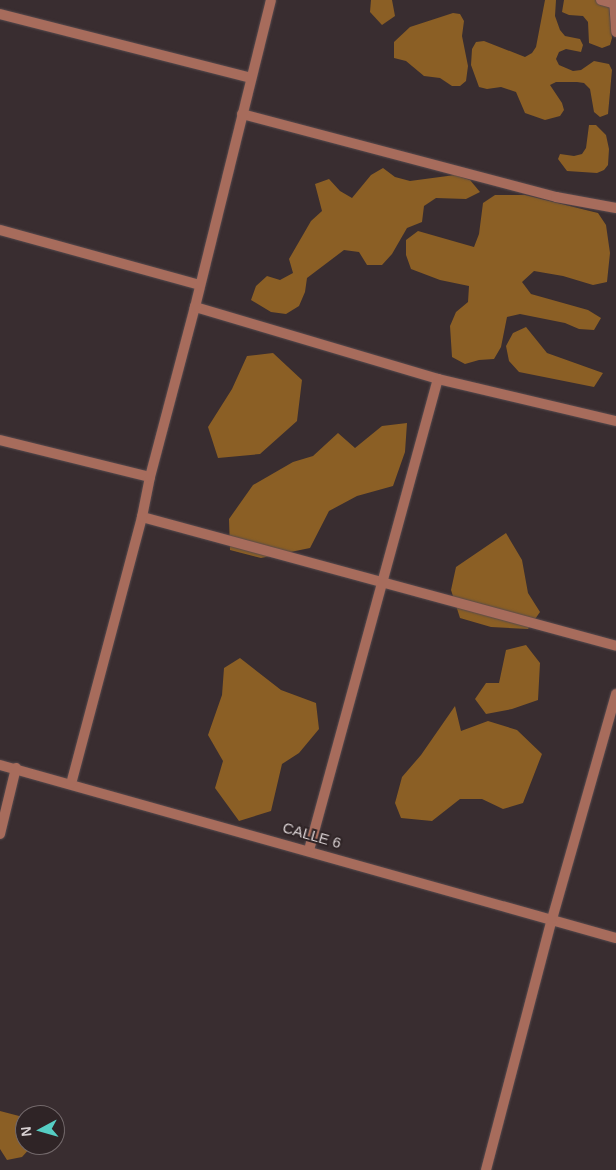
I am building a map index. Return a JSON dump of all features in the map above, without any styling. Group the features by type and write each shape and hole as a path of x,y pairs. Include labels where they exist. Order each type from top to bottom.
{"street":[{"path":"71,784 142,517 150,477 195,308 271,0"},
{"path":"601,0 615,3 616,32"},
{"path":"0,14 251,78"},
{"path":"242,114 556,197 616,208"},
{"path":"0,230 199,286"},
{"path":"195,308 438,379 616,421"},
{"path":"309,850 438,379"},
{"path":"0,440 150,477"},
{"path":"142,517 616,646"},
{"path":"486,1170 552,918 616,694"},
{"name":"CALLE 6","path":"0,765 552,918 616,938"},
{"path":"0,834 16,768"}],"shaded area":[{"path":"371,0 392,0 395,16 382,25 370,12"},
{"path":"545,0 556,0 555,16 560,30 565,36 580,39 583,45 581,52 566,49 559,52 556,59 559,65 573,71 581,70 594,61 609,64 612,70 608,114 600,117 594,112 590,89 584,83 556,82 550,85 562,103 564,110 560,116 545,120 525,113 516,92 501,87 487,89 479,87 471,65 472,49 476,42 484,41 525,57 532,53 536,47"},
{"path":"564,0 597,0 609,7 612,38 610,45 602,48 589,43 588,22 583,16 569,15 562,12"},
{"path":"453,13 460,14 464,21 462,36 468,66 466,81 460,86 452,86 440,78 424,76 406,61 394,58 394,42 410,27"},
{"path":"589,125 596,125 606,135 609,149 608,165 604,170 597,173 567,171 558,159 560,154 574,156 582,154 586,148"},
{"path":"383,168 395,177 410,181 455,175 470,180 480,192 466,199 436,198 424,206 422,222 407,228 392,254 382,265 367,265 359,252 344,250 307,278 305,292 299,306 286,314 271,312 251,300 256,286 267,276 280,280 293,273 289,259 311,221 322,211 315,184 329,179 340,191 352,198 371,175"},
{"path":"495,195 525,195 598,213 606,225 610,253 607,282 593,285 563,276 534,271 522,282 531,294 588,310 601,318 594,330 579,329 565,323 520,314 507,317 501,347 494,359 479,360 465,364 452,357 450,326 456,312 468,302 469,286 440,280 411,269 406,255 406,240 418,231 474,247 479,234 483,203"},
{"path":"526,327 547,353 603,373 594,387 519,372 509,361 506,346 513,333"},
{"path":"273,353 302,380 297,421 260,454 218,458 208,427 232,389 247,356"},
{"path":"407,423 405,452 393,486 357,496 329,511 310,548 261,558 230,550 229,519 253,485 293,462 313,456 338,433 355,448 382,426"},
{"path":"506,533 522,560 528,593 540,612 528,629 491,627 460,618 451,590 456,567"},
{"path":"526,645 540,663 538,700 512,709 486,714 475,699 486,683 499,683 506,650"},
{"path":"240,658 281,690 316,703 319,729 299,753 282,764 271,811 239,821 215,788 223,761 208,735 222,695 224,668"},
{"path":"455,706 461,731 488,721 517,730 542,754 523,803 503,809 482,799 460,799 432,821 401,818 395,803 402,777 421,755"},
{"path":"0,1111 15,1115 15,1155 24,1155 7,1160 0,1149"}]}
